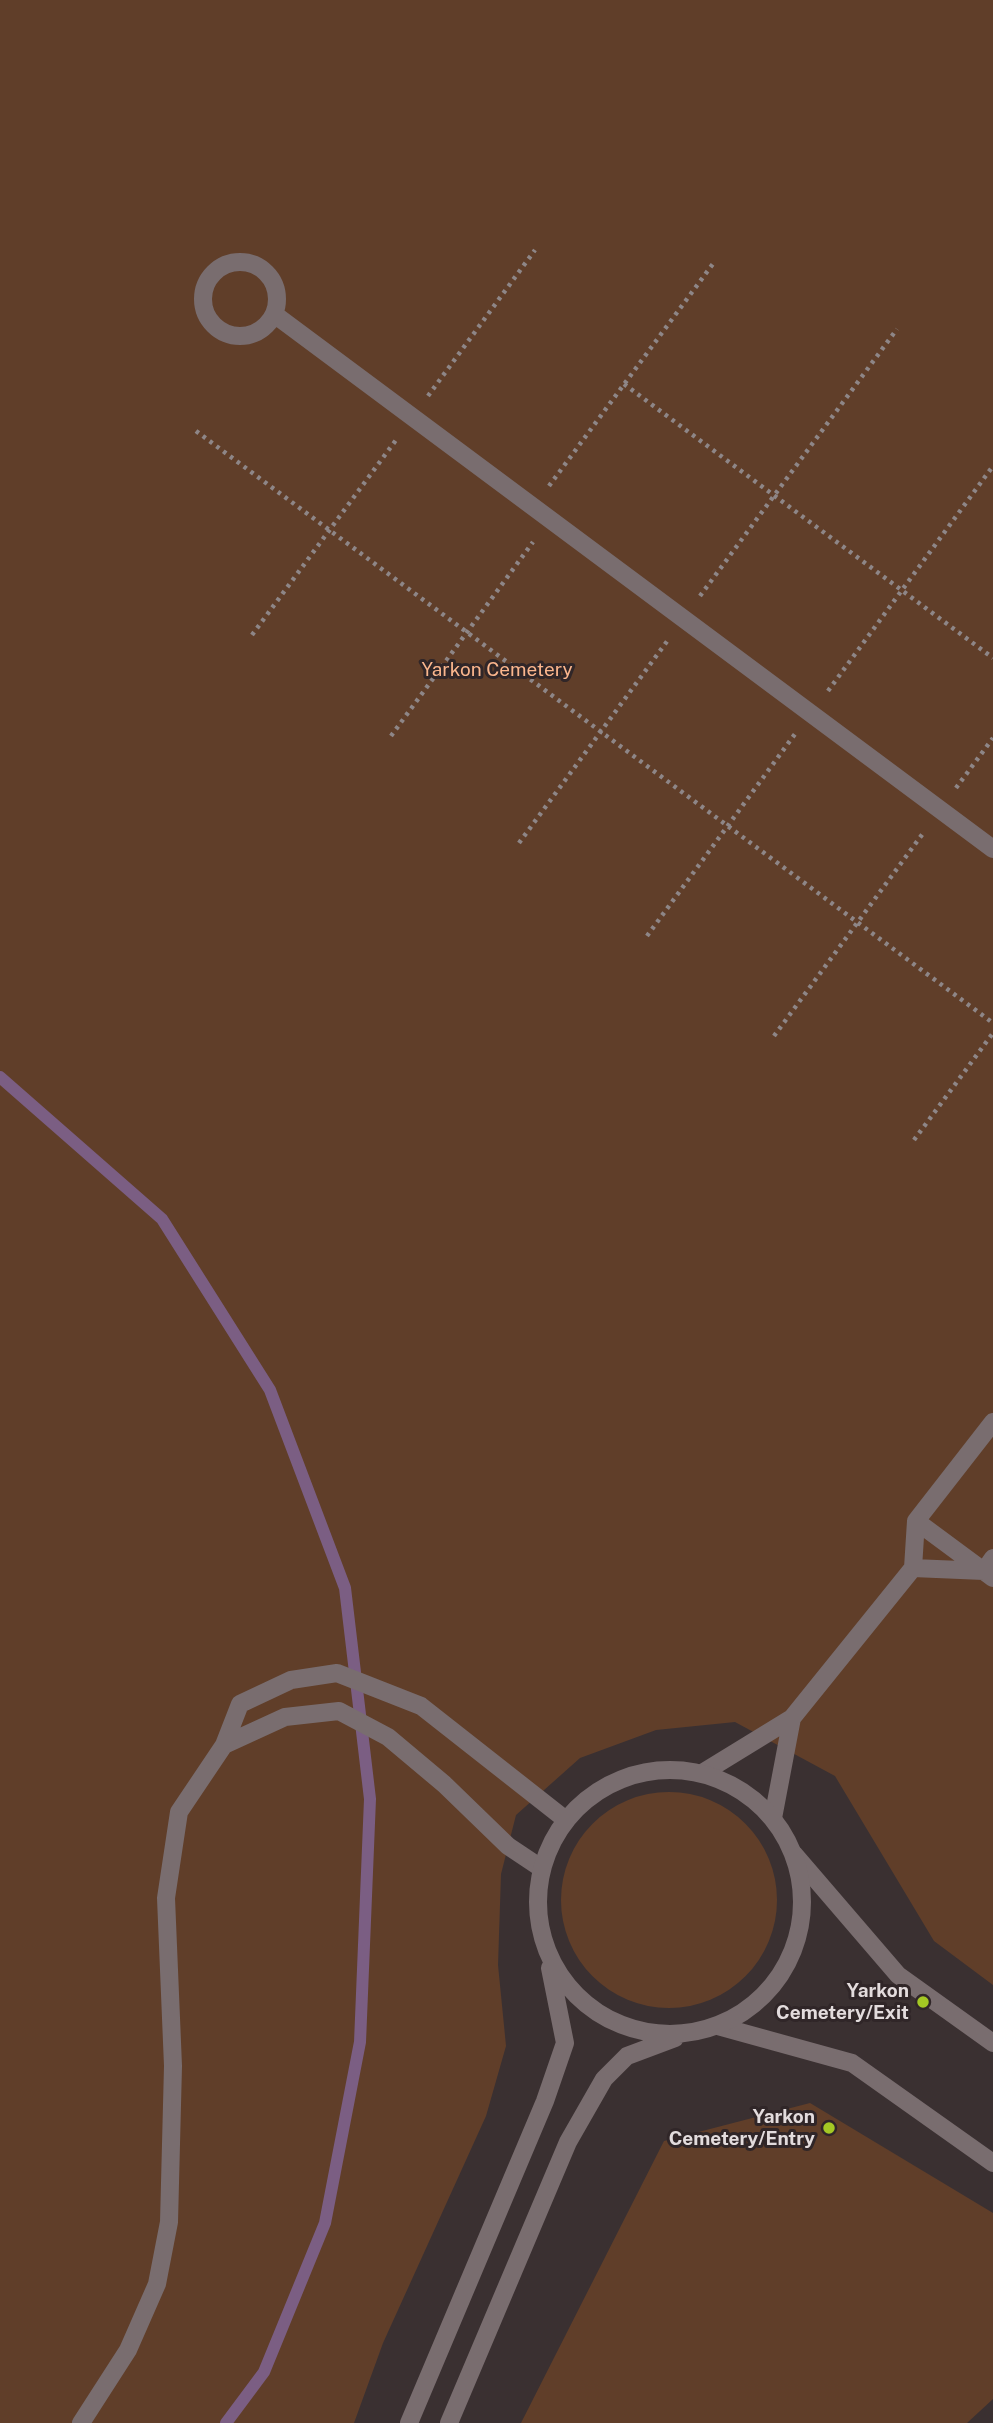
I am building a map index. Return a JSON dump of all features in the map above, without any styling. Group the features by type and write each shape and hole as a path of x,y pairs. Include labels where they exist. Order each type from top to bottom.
{"street":[{"path":"240,261 253,264 264,270 273,281 277,293 274,314 271,321 260,331 245,337 230,336 216,328 206,316 202,300 205,285 214,272 227,263 240,261"},
{"path":"274,314 993,849"},
{"path":"704,1772 792,1718 913,1568 916,1521 993,1422"},
{"path":"916,1521 990,1569"},
{"path":"913,1568 990,1569"},
{"path":"81,2423 128,2350 157,2284 169,2222 173,2066 166,1898 179,1812 225,1745 240,1704 291,1680 337,1673 421,1706 566,1820"},
{"path":"225,1745 285,1717 340,1711 388,1737 477,1815 508,1846 541,1868"},
{"path":"773,1818 792,1718"},
{"path":"409,2423 545,2101 565,2043 537,1910 541,1868 557,1829 586,1798 621,1777 662,1768 704,1772 730,1782 754,1798 773,1818 794,1854 898,1975 993,2043"},
{"path":"449,2423 568,2142 604,2079 627,2056 684,2034 718,2026 753,2006 781,1975 798,1937 803,1895 794,1854"},
{"path":"546,1951 563,1982 596,2012 616,2024 650,2034 684,2034"},
{"path":"718,2026 852,2063 993,2163"}],"path":[{"path":"534,507 715,261"},
{"path":"519,843 897,329"},
{"path":"624,384 993,658"},
{"path":"196,431 993,1023"},
{"path":"391,736 550,519"},
{"path":"774,1036 993,738"},
{"path":"915,1140 993,1033"}],"green space":[{"name":"Yarkon Cemetery","path":"0,0 993,0 993,1985 934,1941 835,1776 735,1722 656,1730 580,1758 516,1815 501,1874 498,1965 506,2046 486,2116 383,2343 354,2423 0,2423"},
{"path":"669,1792 710,1800 746,1823 769,1859 777,1900 769,1941 746,1977 710,2000 669,2008 628,2000 592,1977 569,1941 561,1900 569,1859 592,1823 628,1800"},
{"path":"810,2103 993,2213 993,2399 967,2423 521,2423 664,2141"}],"waterway":[{"path":"0,1077 162,1219 270,1390 345,1588 370,1799 360,2042 325,2223 264,2372 226,2423"}],"place":[{"name":"Yarkon Cemetery/Exit","path":"923,2002"},
{"name":"Yarkon Cemetery/Entry","path":"829,2128"}]}
